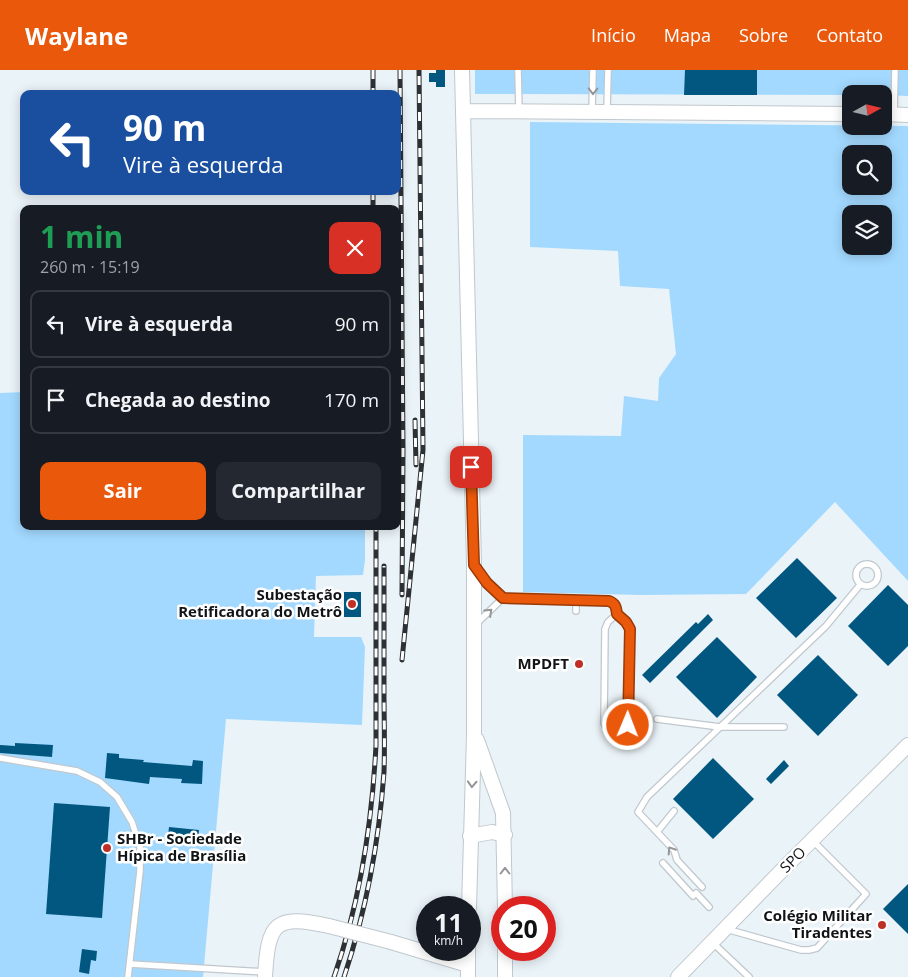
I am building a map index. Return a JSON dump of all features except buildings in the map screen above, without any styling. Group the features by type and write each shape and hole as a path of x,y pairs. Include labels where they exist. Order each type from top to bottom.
{"street":[{"path":"462,70 474,565 474,735 469,896"},
{"path":"464,111 842,114"},
{"path":"474,735 504,813 505,896"},
{"name":"SPO","path":"678,977 908,745"},
{"path":"470,836 492,832 505,835"},
{"path":"266,974 269,940 272,932 277,926 286,922 298,921 330,926 391,942 468,971"},
{"path":"505,961 505,977"}],"lane":[{"path":"518,70 519,111"},
{"path":"592,111 593,70"},
{"path":"607,111 608,70"},
{"path":"895,70 895,114"},
{"path":"869,563 877,568 879,576 876,584 868,587 860,585 856,579 856,571 861,565 869,563"},
{"path":"474,565 487,583 503,598 609,601 614,603 617,614 626,622 630,629 628,725 624,729 608,729 604,723 605,629 608,622 617,614"},
{"path":"702,887 677,860 674,850 638,812 647,797 826,626 860,585"},
{"path":"474,626 503,598"},
{"path":"576,600 576,611"},
{"path":"657,719 720,726 784,727"},
{"path":"0,758 77,771 100,782 118,797 132,822 140,847 140,870 128,977"},
{"path":"657,832 674,811"},
{"path":"726,929 802,950 817,948 866,894 812,840"},
{"path":"663,862 709,907"},
{"path":"713,943 749,977"},
{"path":"130,964 266,974"}],"shaded area":[{"path":"475,70 908,70 908,96 892,95 892,85 842,85 842,95 475,94"},
{"path":"530,122 842,125 842,135 892,135 892,126 908,126 908,581 835,502 746,594 640,595 523,592 523,435 621,436 624,396 658,401 659,378 676,354 669,289 620,286 618,251 530,247"},
{"path":"20,392 20,530 365,530 363,575 316,576 314,637 361,637 365,647 362,725 226,719 203,977 0,977 0,393"}],"railway":[{"path":"373,70 373,90"},
{"path":"400,70 400,90"},
{"path":"402,660 423,450 419,70"},
{"path":"373,195 373,205"},
{"path":"401,195 402,595"},
{"path":"415,420 416,465"},
{"path":"334,977 358,891 368,833 374,775 376,745 376,530"},
{"path":"344,977 365,902 382,798 384,772 384,566"}],"place":[{"name":"Subestação Retificadora do Metrô","path":"352,604"},
{"name":"MPDFT","path":"579,664"},
{"name":"SHBr - Sociedade Hípica de Brasília","path":"107,848"},
{"name":"Colégio Militar Tiradentes","path":"882,925"}],"route":[{"path":"471,467 474,565 487,583 503,598 609,601 614,603 617,614 626,622 630,629 628,725"}]}
